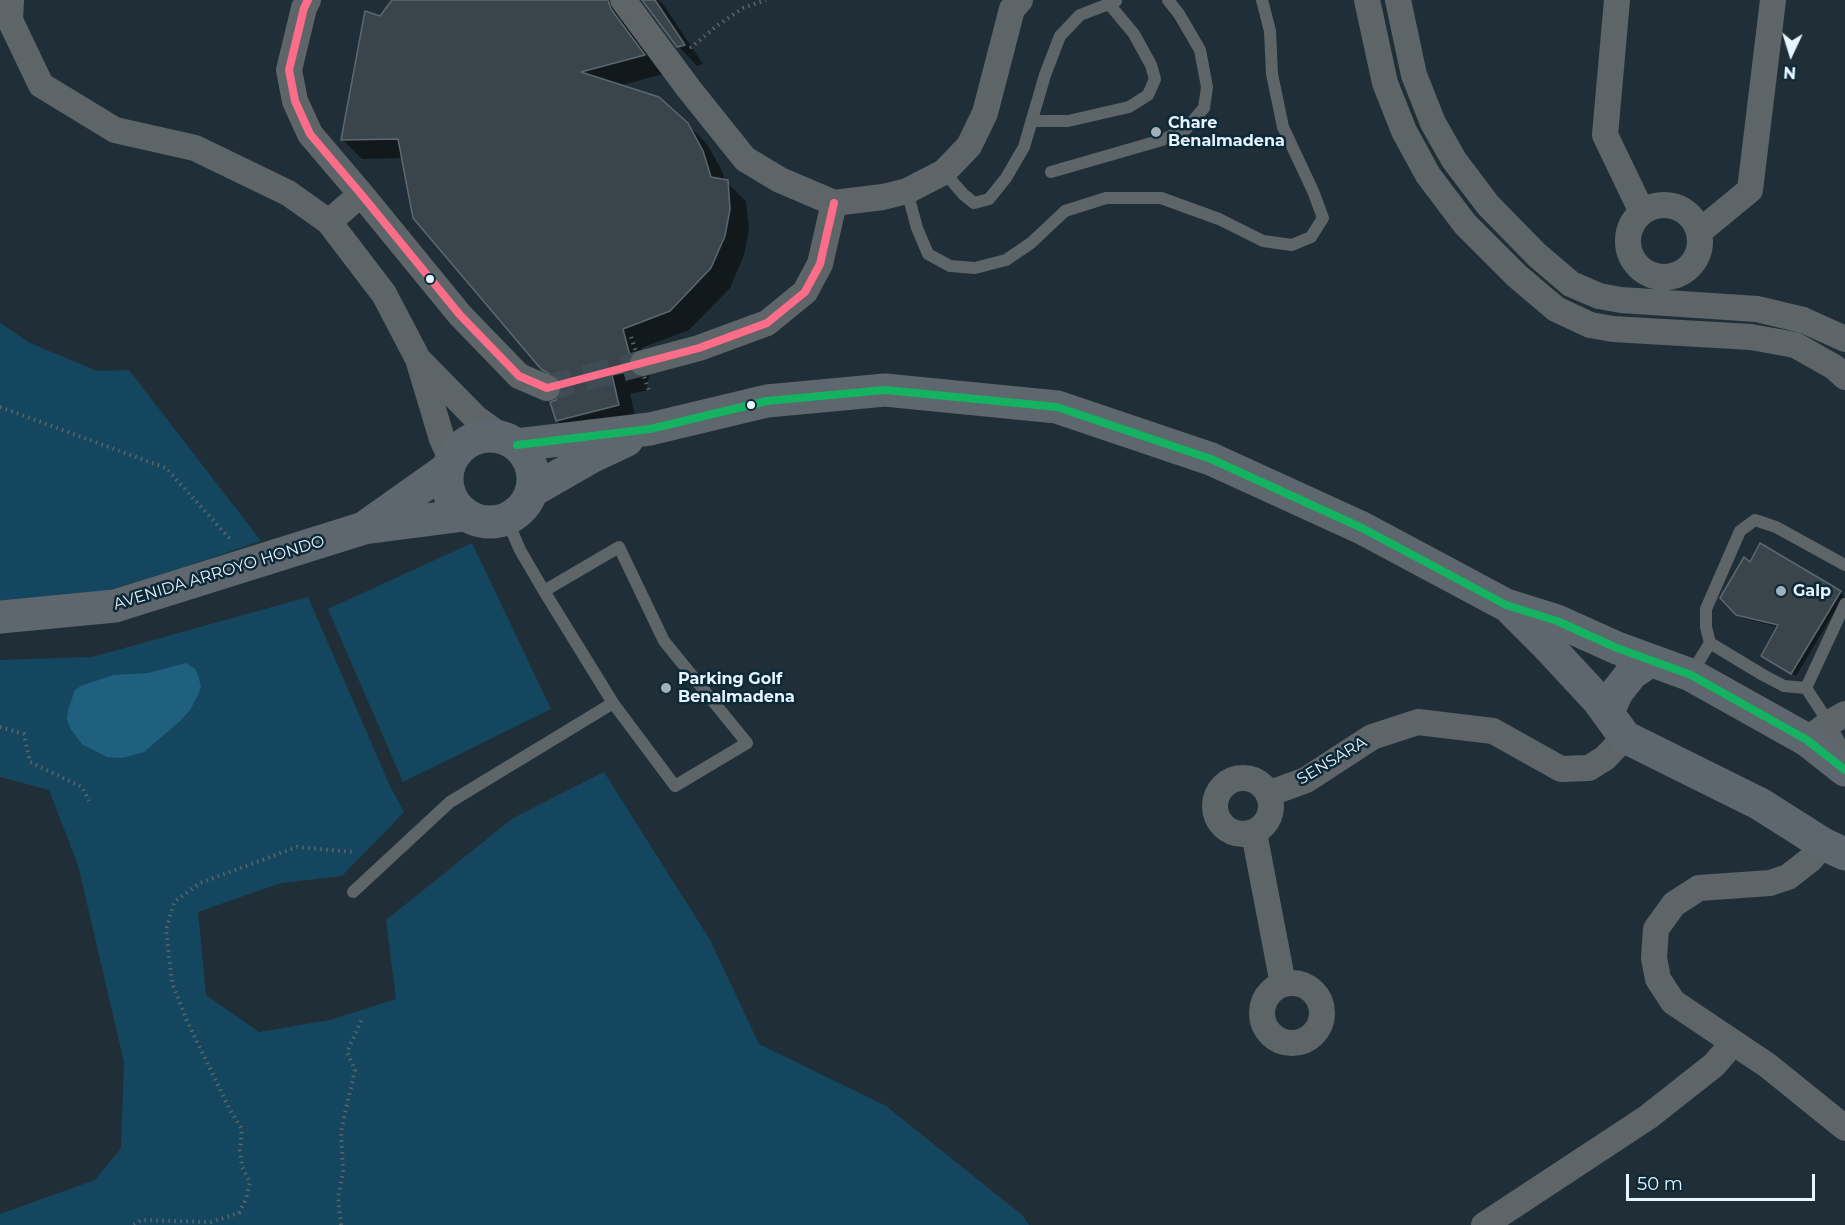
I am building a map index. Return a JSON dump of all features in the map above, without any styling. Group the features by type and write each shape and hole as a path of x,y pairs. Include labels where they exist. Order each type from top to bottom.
{"main road":[{"path":"510,441 525,454 531,465 534,478 527,503 507,520 492,523 478,522 464,515 452,502 446,486 449,464 465,443 484,436 510,441 650,429 767,401 885,390 1057,407 1211,459 1362,528 1506,605 1557,621 1650,661 1827,726 1845,770"},
{"path":"532,491 593,456 650,429"},
{"name":"AVENIDA ARROYO HONDO","path":"364,528 449,464"},
{"name":"AVENIDA ARROYO HONDO","path":"0,617 115,606 364,528 464,515"},
{"path":"1506,605 1546,644 1616,725 1837,847"},
{"path":"1616,725 1617,692 1631,674 1650,661"}],"street":[{"path":"11,0 10,20 41,85 115,130 195,148 288,193 329,222 384,294 418,359 449,464"},
{"path":"308,0 289,70 295,101 310,134 460,315 519,376 547,388"},
{"path":"623,0 745,159 780,180 834,203 884,198 907,191 944,172 969,146 985,113 1011,9 1020,0"},
{"path":"1367,0 1385,82 1404,131 1428,175 1465,224 1517,276 1556,309 1590,325 1751,336 1795,345 1834,367 1845,377"},
{"path":"1398,0 1414,75 1433,123 1454,160 1488,205 1537,255 1571,284 1599,296 1621,300 1757,309 1803,320 1845,339"},
{"path":"1617,0 1605,135 1642,212"},
{"path":"1699,232 1750,190 1773,0"},
{"path":"329,222 362,194"},
{"path":"643,363 699,348 767,323 805,292 820,264 834,203"},
{"path":"1653,207 1673,207 1684,212 1699,232 1700,244 1691,265 1681,273 1669,277 1654,276 1643,271 1634,262 1629,250 1628,238 1631,226 1642,212 1653,207"},
{"path":"1621,300 1643,271"},
{"path":"1681,273 1694,305"},
{"path":"418,359 476,418 510,441"},
{"name":"SENSARA","path":"1268,794 1306,780 1372,737 1418,722 1493,731 1561,769 1589,768 1605,758 1616,725"},
{"path":"1246,778 1263,786 1268,794 1271,812 1268,820 1254,833 1236,833 1220,823 1215,806 1217,797 1228,783 1246,778"},
{"path":"1254,833 1283,984"},
{"path":"1837,847 1811,859 1788,877 1770,883 1699,888 1674,904 1656,929 1654,958 1658,979 1673,1002 1767,1065 1845,1128"},
{"path":"1484,1225 1647,1117 1714,1065 1733,1043"}],"lane":[{"path":"1051,171 1162,140 1186,129 1204,108 1207,87 1200,50 1168,0"},
{"path":"907,191 917,228 928,254 950,266 975,268 1006,260 1031,243 1065,211 1106,198 1161,198 1220,219 1263,241 1292,245 1311,237 1323,218 1283,127 1272,74 1270,31 1262,0"},
{"path":"944,172 957,188 974,202 989,200 1006,178 1024,147 1045,75 1060,36 1080,15 1113,2 1151,64 1155,79 1148,94 1129,106 1068,121 1032,121"},
{"path":"507,520 520,550 544,591 613,703 675,786 747,744 664,641 620,547 544,591"},
{"path":"1806,688 1784,686 1710,643 1706,627 1706,609 1740,531 1755,520 1776,527 1845,565"},
{"path":"1806,688 1845,604"},
{"path":"1691,675 1710,643"},
{"path":"1806,688 1827,726 1845,752"},
{"path":"353,892 450,801 613,703"}],"path":[{"path":"672,64 718,25 743,8 766,0"},
{"path":"631,337 649,391"},
{"path":"0,406 166,468 252,563"},
{"path":"0,727 24,734 30,762 82,788 89,801"},
{"path":"134,1225 141,1220 211,1222 238,1213 246,1199 250,1182 242,1167 240,1150 242,1129 230,1110 187,1021 172,983 166,930 174,902 200,883 297,847 353,852"},
{"path":"341,1225 339,1198 343,1172 340,1131 355,1070 347,1052 362,1019"}],"shaded area":[{"path":"0,323 30,343 97,371 129,370 261,541 107,591 0,602"},
{"path":"472,543 551,709 403,782 328,609"},
{"path":"308,597 390,786 404,812 342,876 281,883 198,912 206,995 259,1032 330,1020 396,999 386,920 513,818 604,772 710,940 759,1044 886,1106 1022,1215 1029,1225 0,1225 0,1214 95,1180 121,1148 124,1062 78,865 49,790 0,777 0,660 92,657"},
{"path":"186,663 195,669 198,675 201,687 198,695 190,710 180,721 144,752 123,758 107,757 82,744 70,728 67,719 68,710 75,690 81,686 113,675 148,673"}],"building":[{"path":"392,0 608,0 611,9 645,55 581,72 659,97 688,123 703,151 711,177 728,180 730,209 725,236 711,268 670,311 623,329 630,356 628,366 631,371 612,375 619,405 556,421 550,402 556,400 561,393 562,386 559,380 541,369 413,218 398,139 341,140 365,11 380,16"},
{"path":"642,0 655,0 685,45 677,47"},
{"path":"1760,543 1841,591 1791,674 1761,656 1778,625 1736,615 1720,598 1744,557 1750,562"}],"tunnel":[{"path":"547,388 643,363"}],"transit line":[{"path":"308,0 289,70 295,101 310,134 460,315 519,376 547,388 699,348 767,323 805,292 820,264 834,203"},
{"path":"517,445 650,429 767,401 885,390 1057,407 1211,459 1362,528 1506,605 1557,621 1617,648 1691,675 1807,740 1845,770"}],"place":[{"name":"Chare Benalmadena","path":"1156,132"},
{"name":"Galp","path":"1781,591"},
{"name":"Parking Golf Benalmadena","path":"666,688"}]}
